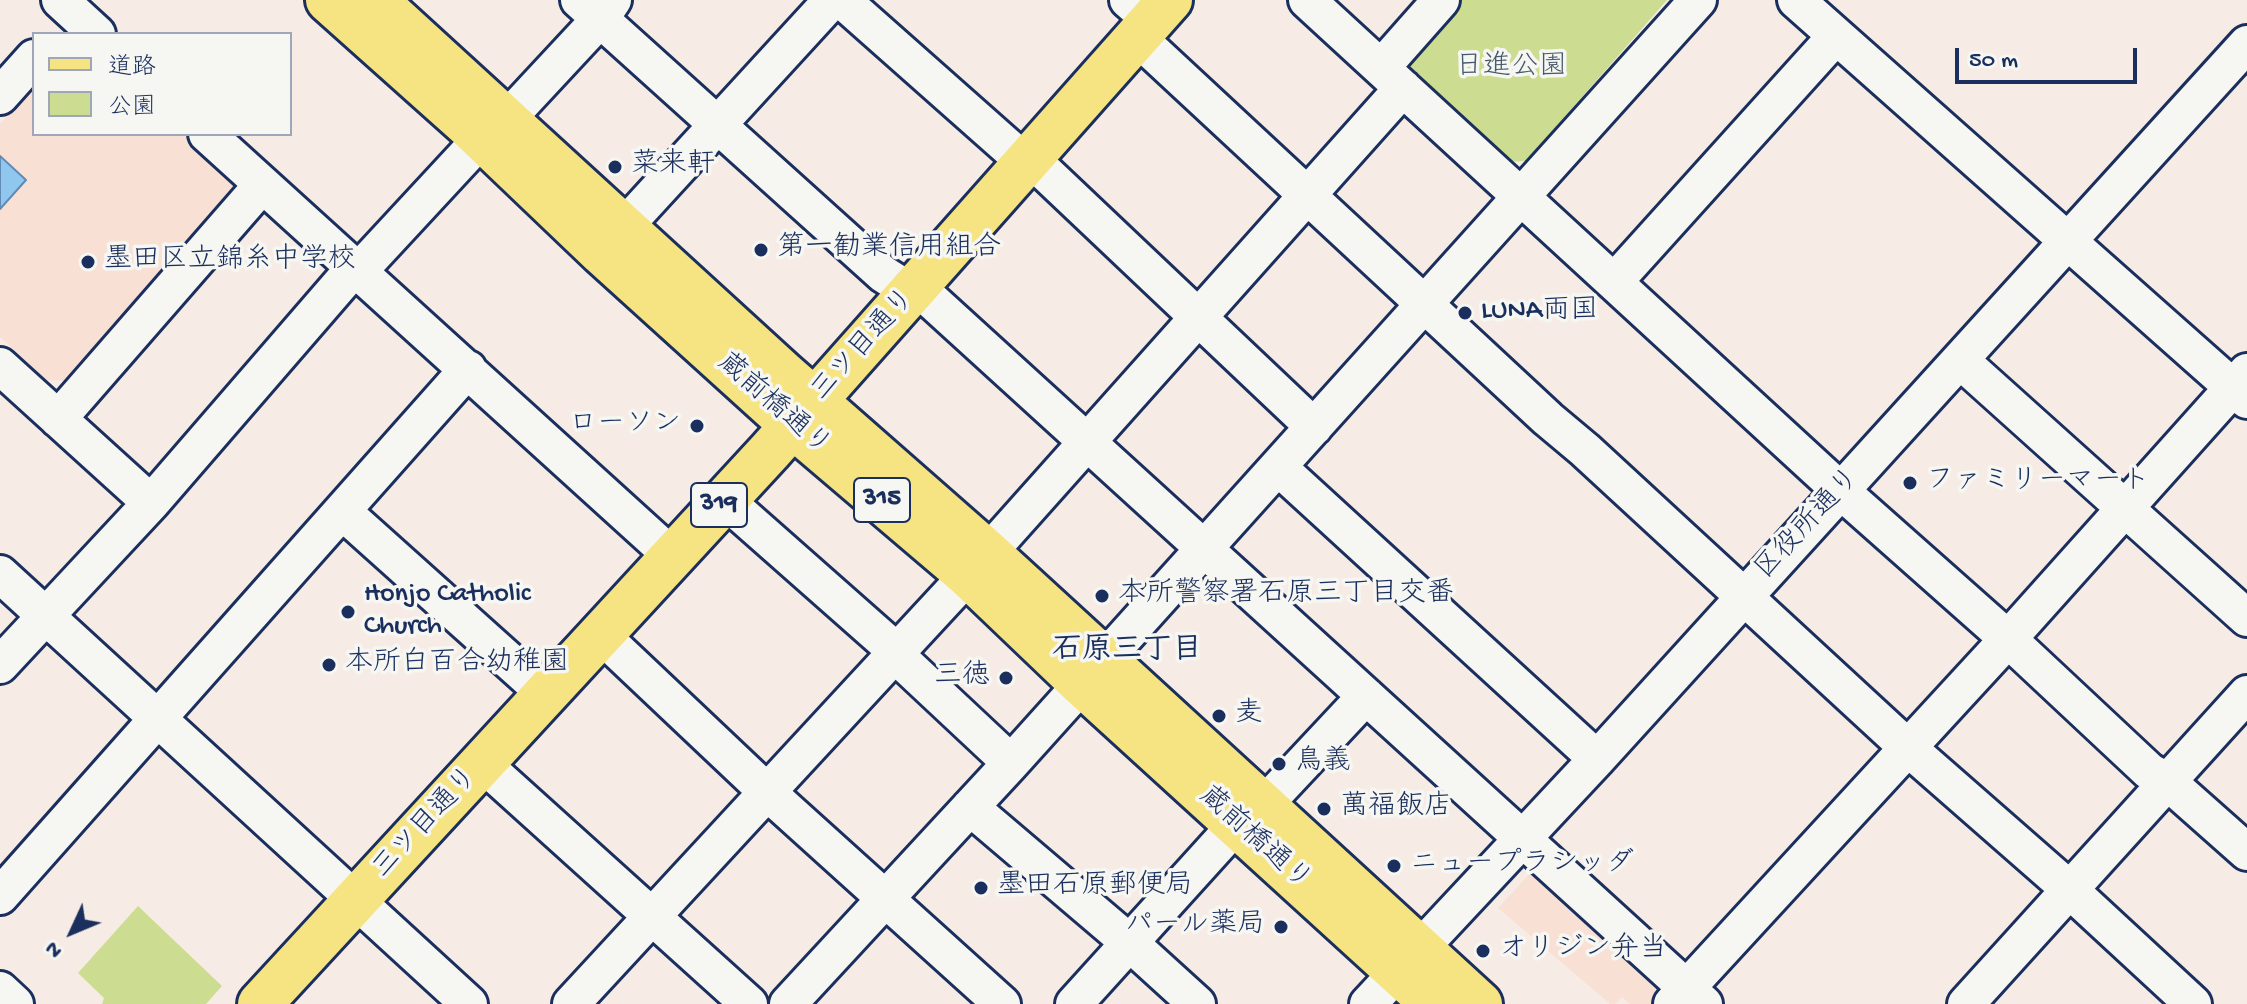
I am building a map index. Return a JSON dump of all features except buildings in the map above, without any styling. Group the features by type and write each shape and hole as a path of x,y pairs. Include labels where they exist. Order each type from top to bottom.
{"main road":[{"name":"蔵前橋通り","path":"328,0 623,228 804,414"},
{"name":"蔵前橋通り","path":"375,0 494,129 602,253 804,414 978,564 1410,962 1480,1004"},
{"name":"三ツ目通り","path":"260,1004 804,414 1028,161 1147,15"},
{"name":"蔵前橋通り","path":"1410,962 1433,1004"}],"street":[{"path":"623,228 832,0"},
{"path":"842,0 1028,161 1314,427"},
{"path":"1307,0 2149,771 2168,782 2247,852"},
{"path":"571,1004 978,564 1307,195 1392,78 1441,0"},
{"path":"788,1004 1205,549 1355,378 1426,304 1698,0"},
{"path":"0,665 151,503 343,281 368,261 494,129 597,6 718,126 883,274 915,290 1205,549 1523,839 1687,999 1907,747 2125,507 2242,387 2068,242 1796,0"},
{"path":"1147,15 1307,195 1907,747 2069,889 2193,1004"},
{"path":"1614,282 1836,36"},
{"name":"区役所通り","path":"1368,1004 1597,759 2247,44"},
{"path":"209,136 672,556"},
{"path":"58,419 262,185"},
{"path":"1961,361 2247,618"},
{"path":"0,366 151,503"},
{"path":"0,896 468,369"},
{"path":"1278,467 1597,759"},
{"path":"725,500 896,651 901,660 1011,763"},
{"path":"342,511 546,694"},
{"path":"0,574 469,1004"},
{"path":"600,634 883,899 1002,1004"},
{"path":"1966,1004 2247,694"},
{"path":"1074,1004 1366,696"},
{"path":"483,764 749,1004"},
{"path":"970,807 1197,1004"},
{"path":"0,990 15,1004"}],"shaded area":[{"name":"墨田区立錦糸中学校","path":"32,89 32,136 190,136 245,186 69,381 47,380 0,337 0,124"},
{"path":"1536,867 1671,986 1655,1004 1630,1004 1622,997 1615,1004 1610,1004 1498,908"}],"green space":[{"name":"日進公園","path":"1456,0 1667,0 1526,161 1508,162 1399,64"},
{"path":"138,906 222,986 206,1004 102,1004 104,998 78,973"}],"water":[{"path":"0,156 26,180 0,209"}],"place":[{"name":"菜来軒","path":"615,167"},
{"name":"第一勧業信用組合","path":"761,250"},
{"name":"墨田区立錦糸中学校","path":"88,262"},
{"name":"LUNA両国","path":"1465,313"},
{"name":"ローソン","path":"697,426"},
{"name":"ファミリーマート","path":"1910,483"},
{"name":"本所警察署石原三丁目交番","path":"1102,596"},
{"name":"Honjo Catholic Church","path":"348,612"},
{"name":"本所白百合幼稚園","path":"329,665"},
{"name":"三徳","path":"1006,678"},
{"name":"麦","path":"1219,716"},
{"name":"鳥義","path":"1279,764"},
{"name":"萬福飯店","path":"1324,809"},
{"name":"ニュープラシッダ","path":"1394,866"},
{"name":"墨田石原郵便局","path":"981,888"},
{"name":"パール薬局","path":"1281,927"},
{"name":"オリジン弁当","path":"1483,951"}],"district":[{"name":"石原三丁目","path":"1127,652"}]}
